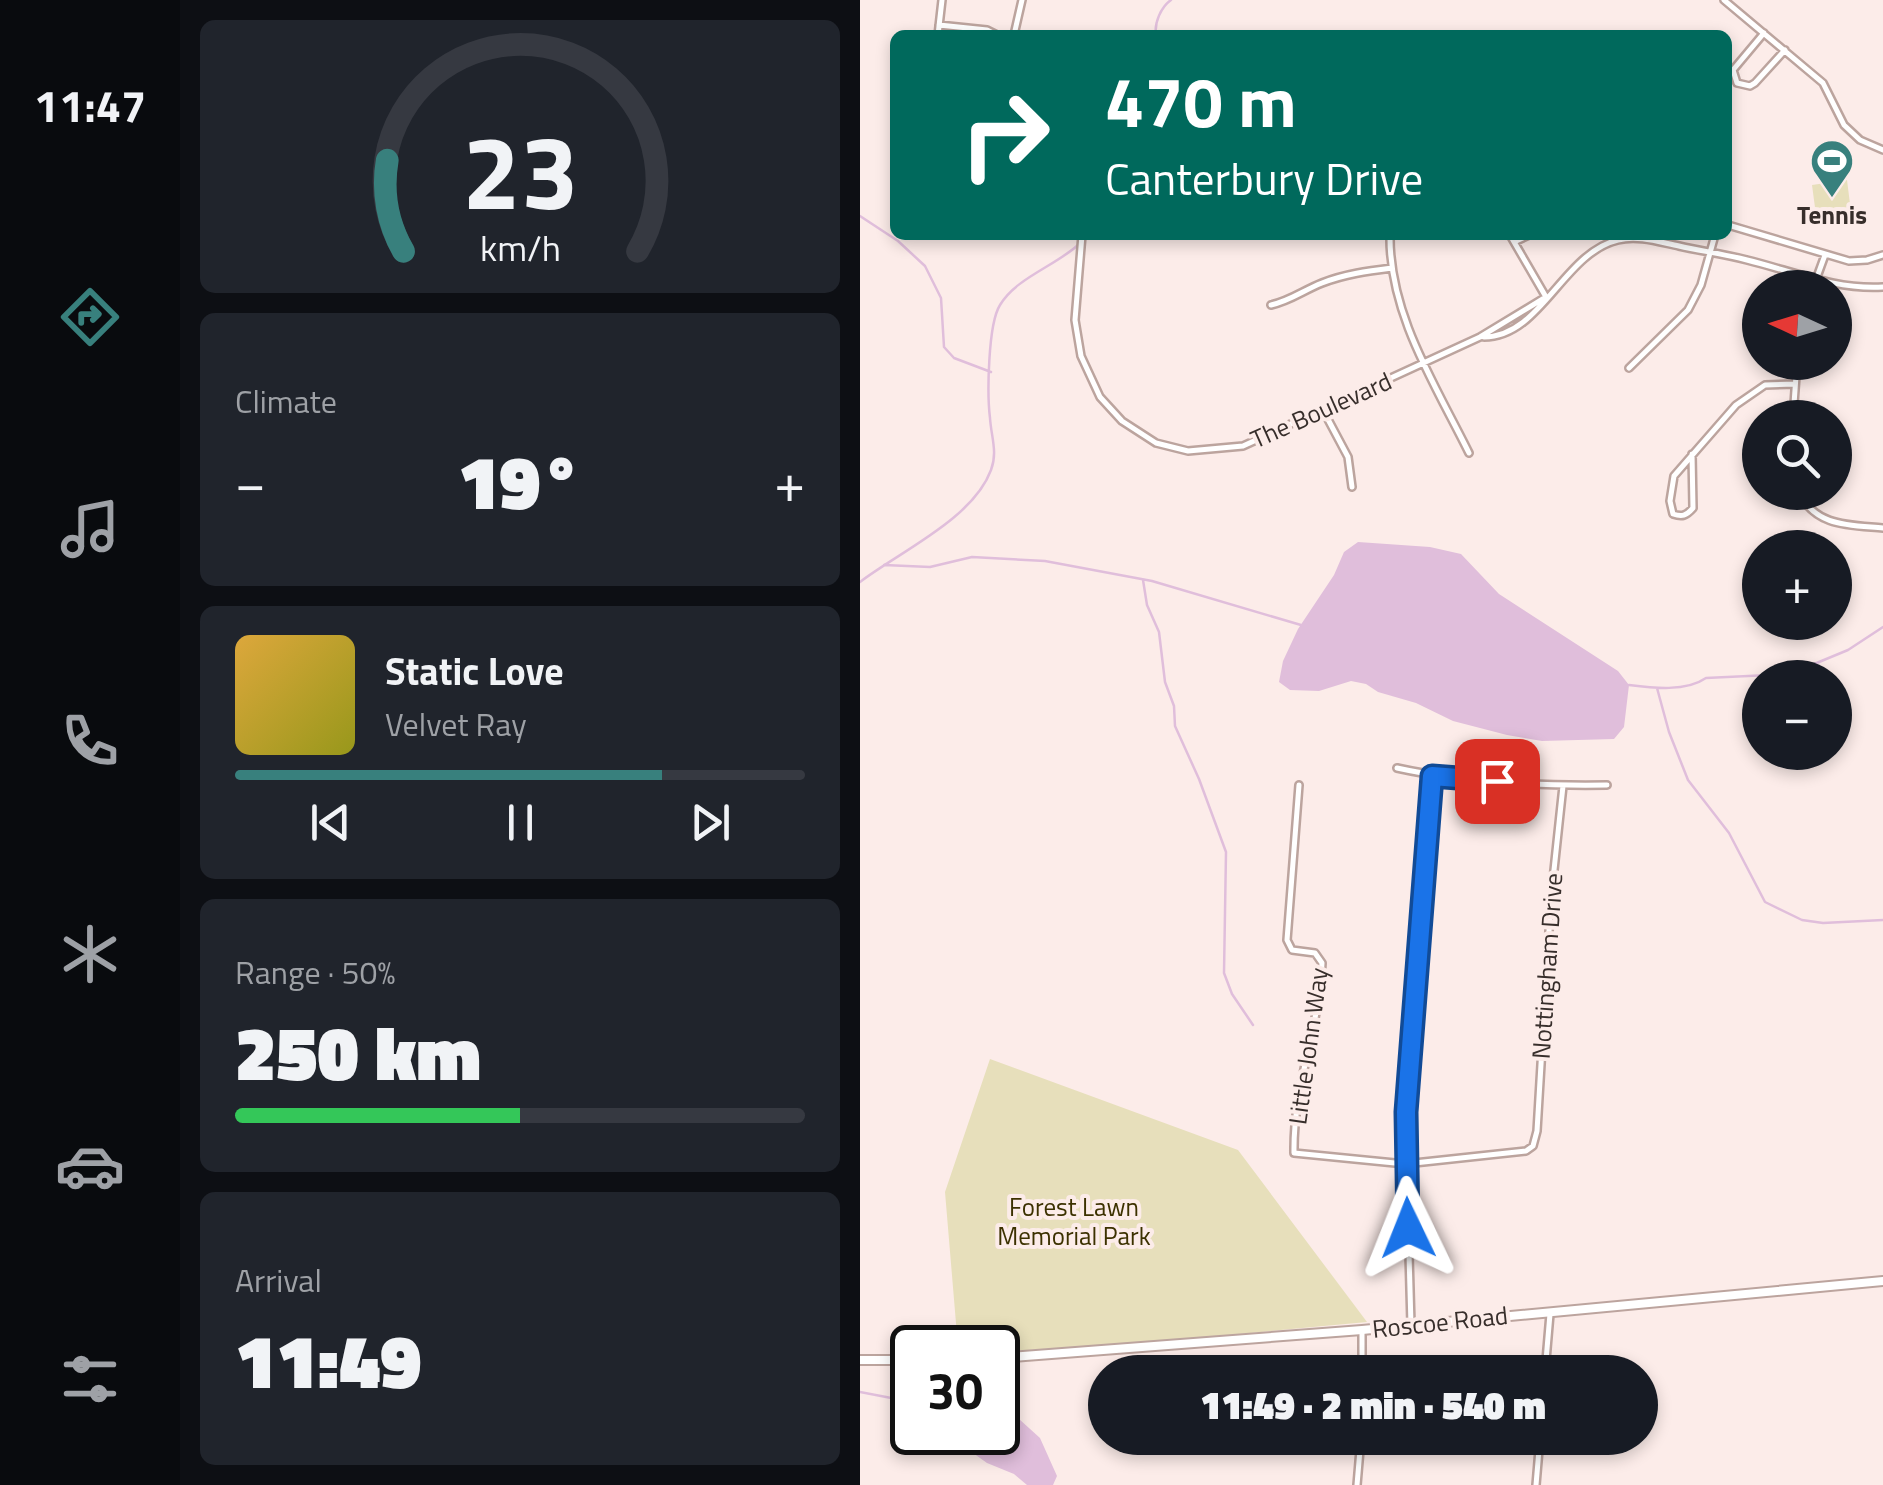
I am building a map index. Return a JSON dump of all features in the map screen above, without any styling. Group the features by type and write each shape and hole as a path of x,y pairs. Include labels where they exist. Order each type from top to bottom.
{"main road":[{"name":"Roscoe Road","path":"1020,1356 1362,1330 1883,1282"},
{"path":"860,1360 890,1360"}],"street":[{"path":"938,30 942,0"},
{"path":"1015,30 1022,0"},
{"path":"1724,0 1823,84 1844,124 1860,140 1883,150"},
{"path":"939,25 988,30"},
{"path":"1764,33 1733,70 1737,84 1750,86 1784,50"},
{"path":"1732,227 1848,261 1883,255"},
{"name":"The Boulevard","path":"1082,240 1076,320 1081,356 1100,397 1122,421 1156,443 1188,452 1243,446 1480,338 1546,296 1583,257 1614,240"},
{"path":"1390,240 1400,310 1469,453"},
{"path":"1519,240 1514,242 1546,296"},
{"name":"The Boulevard","path":"1645,240 1783,270"},
{"path":"1629,368 1688,310 1701,285 1714,240"},
{"path":"1819,270 1825,255"},
{"path":"1271,305 1348,274 1392,268"},
{"name":"The Boulevard","path":"1852,288 1883,287"},
{"path":"1794,380 1794,400"},
{"path":"1692,454 1693,508 1680,516 1673,514 1671,483 1692,454 1751,392 1765,385 1794,384"},
{"path":"1322,410 1348,457 1352,486"},
{"path":"1810,510 1838,524 1883,528"},
{"path":"1397,768 1432,776 1562,786 1607,785"},
{"path":"1411,1325 1406,1164 1413,1002 1432,776"},
{"name":"Little John Way","path":"1300,785 1287,940 1290,949 1319,955 1322,962 1313,1040 1298,1090 1294,1153 1406,1164"},
{"name":"Nottingham Drive","path":"1406,1164 1526,1151 1533,1146 1562,786"},
{"path":"1546,1355 1550,1311"},
{"path":"1362,1330 1362,1355"},
{"path":"1358,1485 1360,1455"},
{"path":"1536,1485 1539,1455"}],"green space":[{"name":"Tennis","path":"1847,180 1851,212 1816,215 1812,185"},
{"name":"Forest Lawn Memorial Park","path":"990,1059 1238,1150 1367,1322 1020,1351 1020,1325 956,1325 945,1192"}],"shaded area":[{"path":"1358,542 1430,547 1461,554 1499,594 1618,671 1629,685 1624,727 1614,739 1542,741 1453,721 1366,684 1351,681 1319,691 1290,690 1279,682 1283,661 1344,552"},
{"path":"1020,1420 1040,1438 1057,1476 1053,1485 1027,1485 1014,1474 976,1455 1020,1455"}],"waterway":[{"path":"1156,30 1159,16 1171,0"},
{"path":"860,216 890,236"},
{"path":"896,240 925,266 941,298 944,347 954,358 991,372"},
{"path":"860,582 952,519 982,488 994,457 989,377 996,314 1016,287 1078,245"},
{"path":"884,565 930,567 972,557 1045,561 1152,581 1301,625"},
{"path":"1143,580 1147,605 1159,632 1175,726 1226,852 1224,973 1232,994 1253,1025"},
{"path":"1629,685 1669,688 1706,678 1790,674 1848,650 1883,627"},
{"path":"1657,688 1688,780 1729,833 1765,902 1802,920 1883,920"},
{"path":"860,1392 890,1398"}],"place":[{"name":"Tennis","path":"1832,199"}],"route":[{"path":"1408,1228 1406,1112 1432,776 1497,781"}]}
